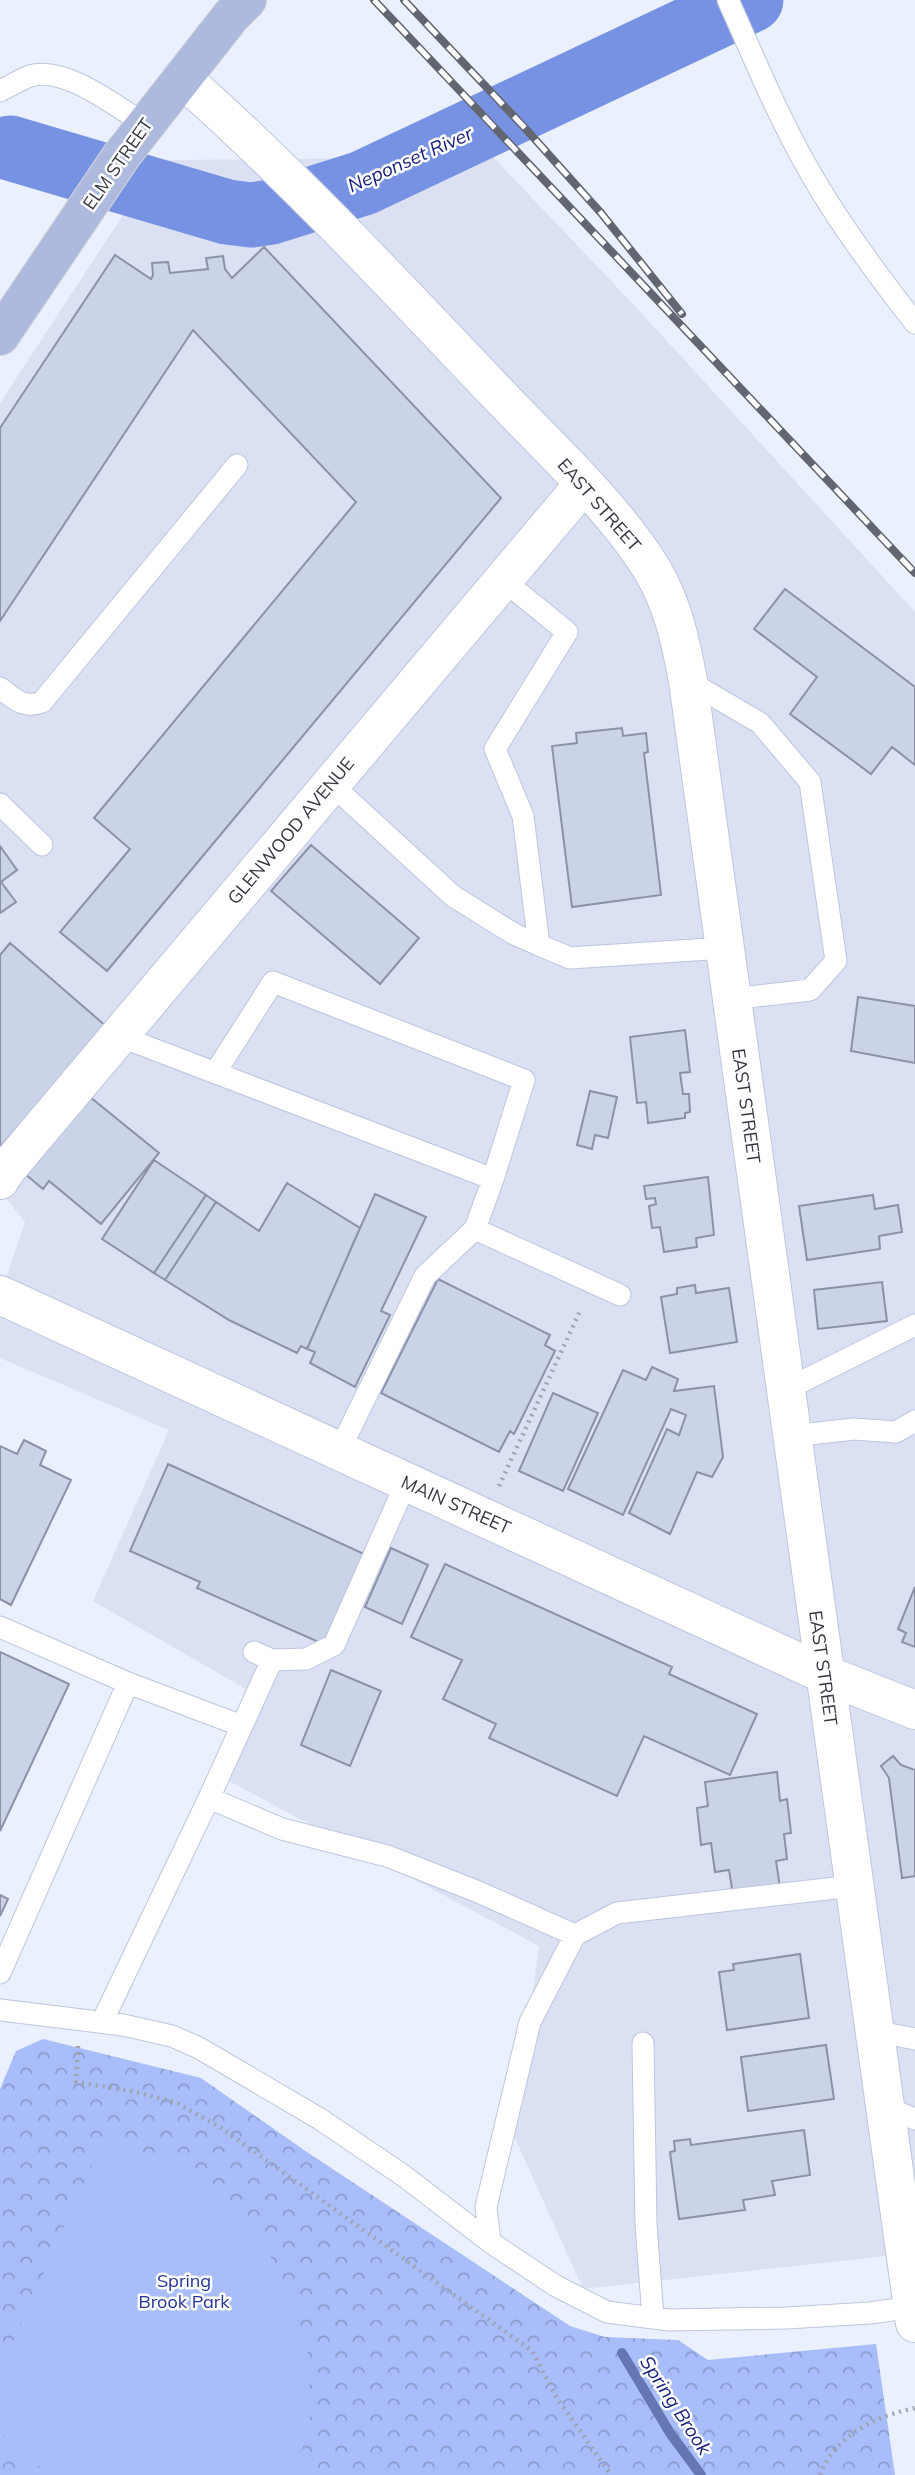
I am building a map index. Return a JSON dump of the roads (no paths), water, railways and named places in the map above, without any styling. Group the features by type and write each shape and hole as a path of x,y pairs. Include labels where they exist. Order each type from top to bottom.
{"main road":[{"name":"ELM STREET","path":"0,336 122,155 231,16 247,0"},
{"name":"EAST STREET","path":"182,78 231,121 330,217 584,484 634,542 654,573 669,604 680,638 688,681 874,2031 900,2113 914,2318"},
{"name":"GLENWOOD AVENUE","path":"0,1180 584,484"},
{"name":"MAIN STREET","path":"0,1295 824,1674 915,1710"}],"lane":[{"path":"728,0 758,67 814,178 879,278 915,323"},
{"path":"0,91 32,76 50,75 71,80 145,124"},
{"path":"0,688 23,705 33,706 42,702 237,465"},
{"path":"503,580 566,632 495,749 523,816 539,944"},
{"path":"688,681 760,723 810,782 836,961 810,990 732,999"},
{"path":"331,784 453,896 514,934 570,958 725,948"},
{"path":"0,804 42,845"},
{"path":"215,1073 273,982 524,1080 475,1229 425,1276 339,1451"},
{"path":"119,1036 493,1180"},
{"path":"475,1229 620,1295"},
{"path":"785,1390 915,1325"},
{"path":"791,1436 854,1429 896,1432 915,1421"},
{"path":"102,2022 242,1726 263,1656 306,1659 334,1645 406,1483"},
{"path":"0,1627 128,1683 242,1726"},
{"path":"0,1973 128,1683"},
{"path":"209,1798 282,1829 387,1856 476,1891 575,1935"},
{"path":"490,2242 486,2207 530,2022 575,1935 617,1913 853,1886"},
{"path":"0,2010 102,2022 172,2036 232,2066 320,2119 395,2170 490,2242 556,2286 607,2312 668,2320 786,2318 870,2312 914,2318"},
{"path":"874,2031 915,2039"},
{"path":"643,2043 646,2224 653,2318"}],"waterway":[{"name":"Neponset River","path":"10,148 227,212 251,215 271,212 363,183 751,0"},
{"name":"Spring Brook","path":"622,2353 670,2433 701,2475"}],"railway":[{"path":"374,0 915,573"},
{"path":"404,0 601,213 682,314"}],"park label":[{"name":"Spring Brook Park","path":"184,2291"}]}
